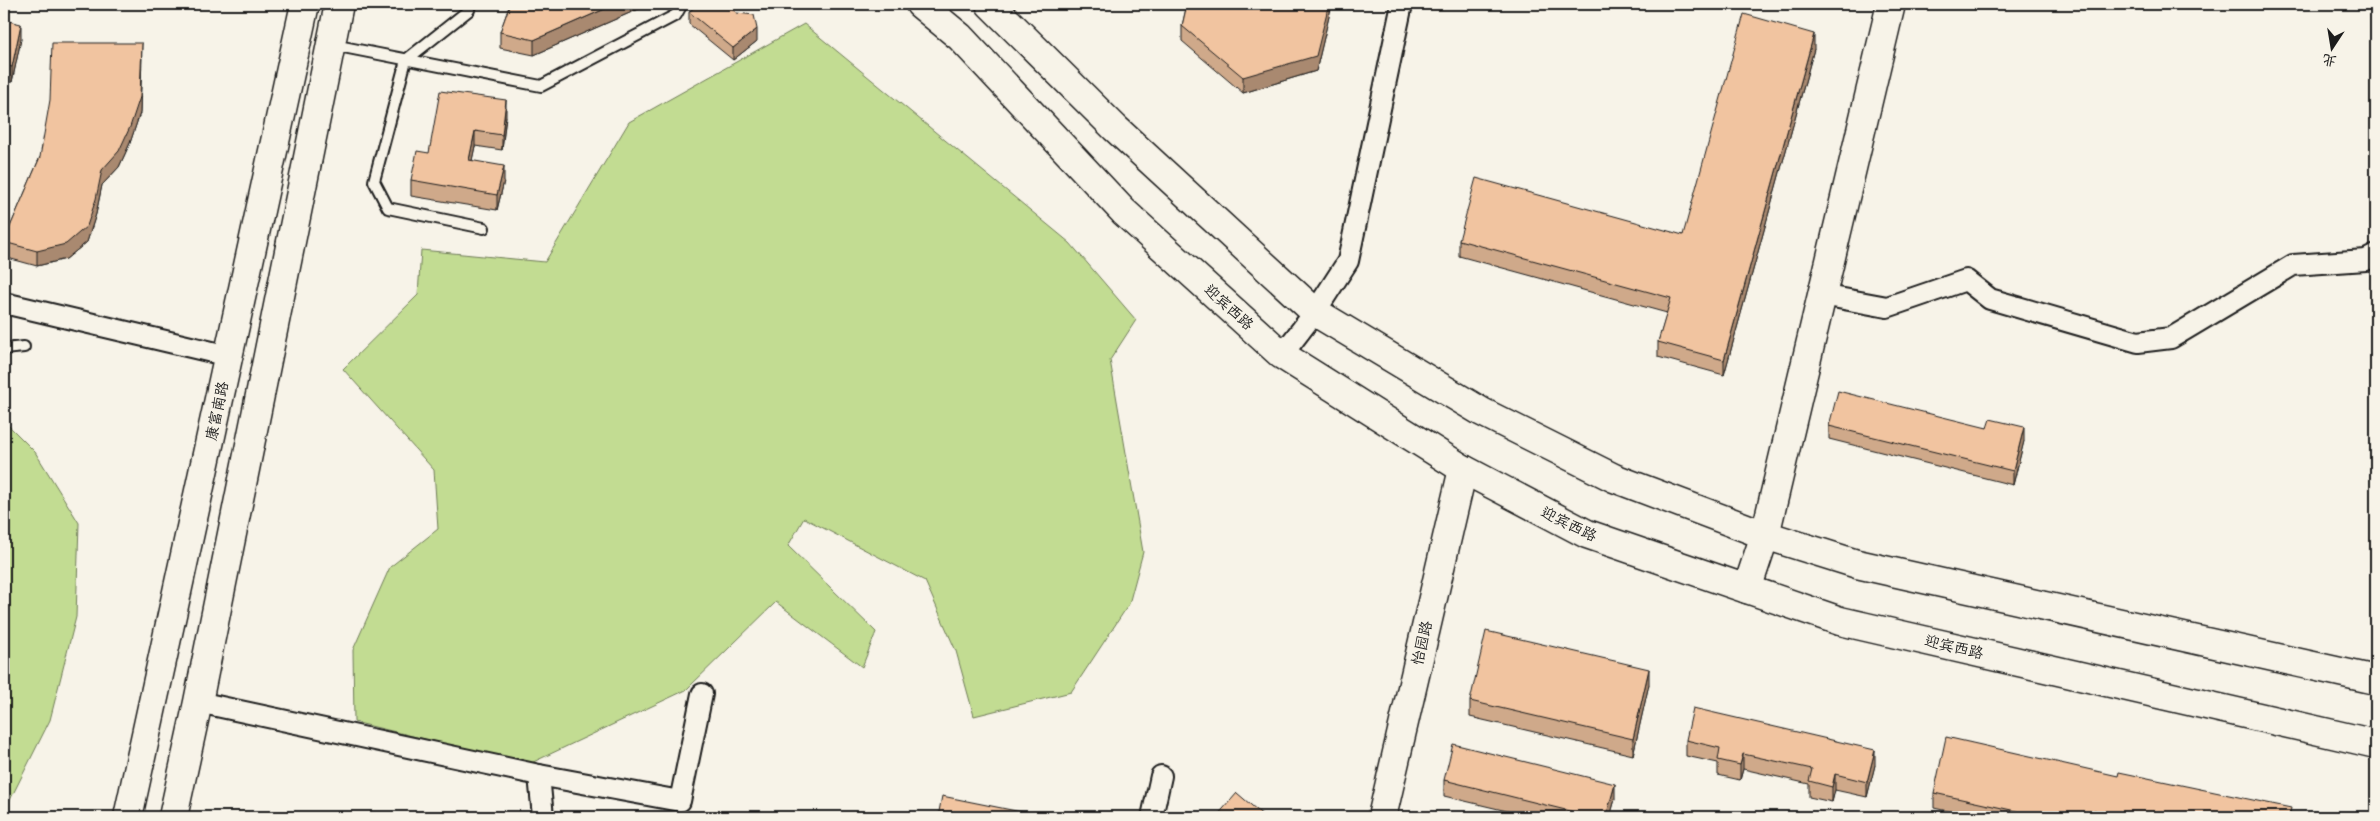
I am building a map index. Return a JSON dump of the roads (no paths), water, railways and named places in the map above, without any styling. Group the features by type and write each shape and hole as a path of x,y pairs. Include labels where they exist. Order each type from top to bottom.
{"main road":[{"name":"康富南路","path":"128,817 305,4"},
{"path":"173,817 339,4"},
{"name":"迎宾西路","path":"920,4 960,37 1124,212 1282,355 1463,470 1587,534 1840,621 2376,744"},
{"path":"990,4 1115,128 1315,312 1482,412 1605,474 1765,535 1857,564 2376,680"},
{"path":"1747,589 1765,535 1891,4"},
{"name":"怡园路","path":"1382,817 1463,470"}],"street":[{"path":"1282,355 1315,312 1348,261 1402,4"},
{"path":"1822,295 1887,307 1966,280 1990,299 2138,342 2171,338 2293,265 2366,260 2376,255"},
{"path":"4,303 229,356"},
{"path":"198,702 540,775 680,801 702,694"},
{"path":"540,775 543,817"},
{"path":"1152,817 1161,776"}],"lane":[{"path":"470,4 469,10 406,60 374,181 388,208 484,228"},
{"path":"330,44 541,86 676,15 682,4"},
{"path":"4,349 24,347"}]}
